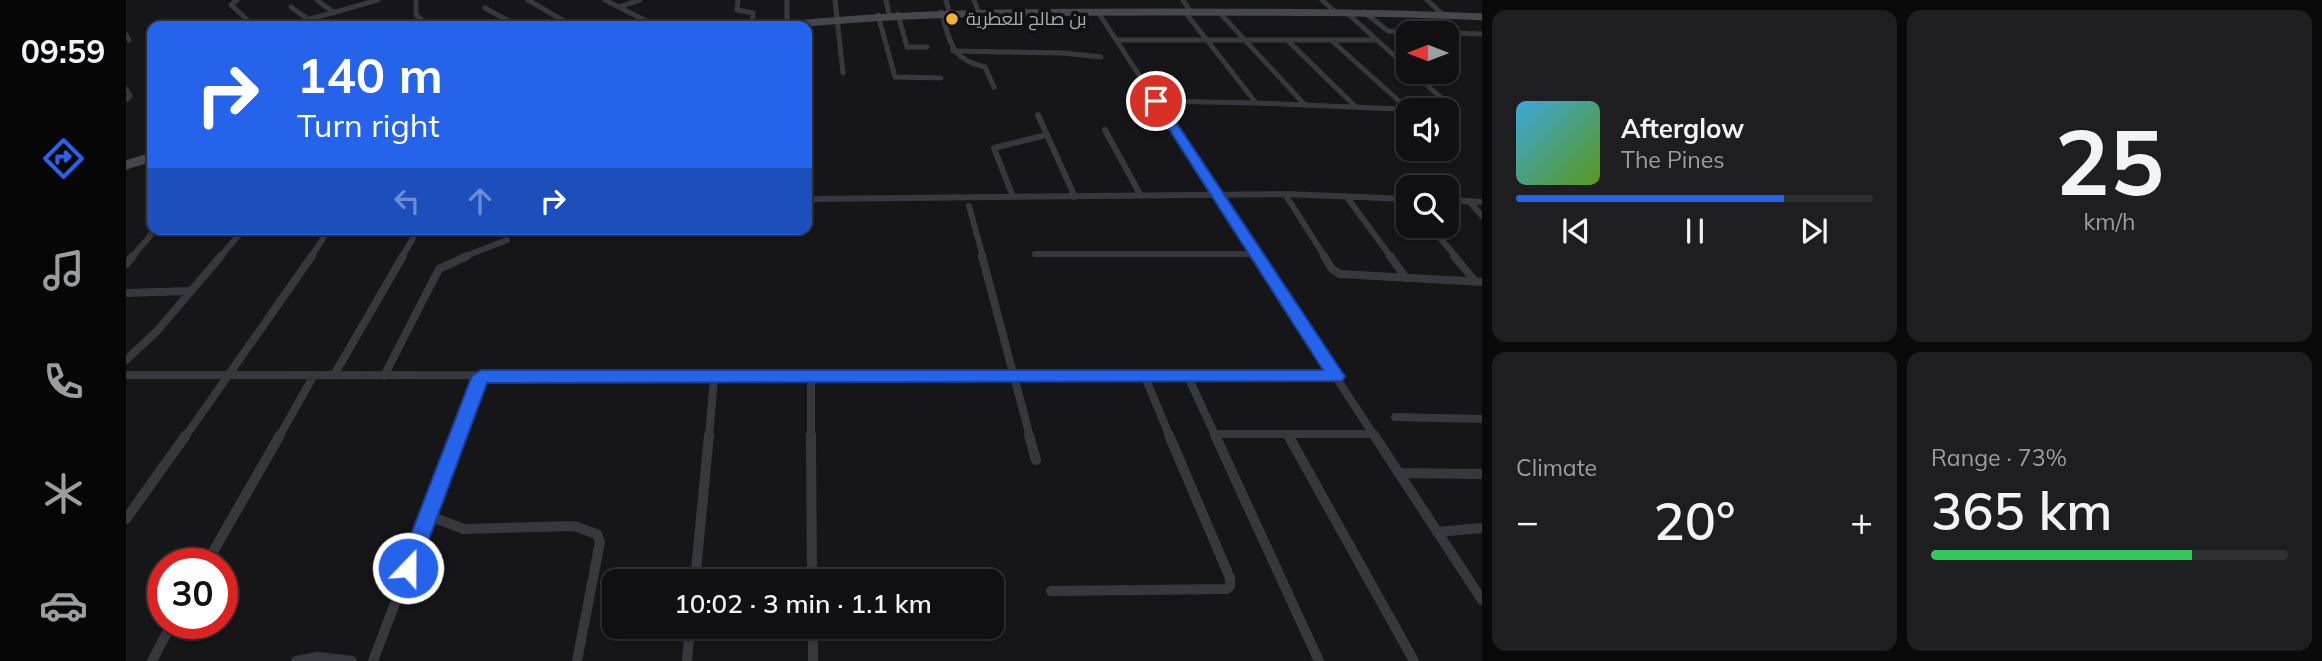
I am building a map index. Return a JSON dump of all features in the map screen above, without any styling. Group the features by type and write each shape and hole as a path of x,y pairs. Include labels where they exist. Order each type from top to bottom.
{"main road":[{"path":"812,22 941,12 1364,12 1482,17"},
{"path":"126,165 147,159"}],"street":[{"path":"237,0 231,5 249,21"},
{"path":"317,0 334,13"},
{"path":"305,21 378,0"},
{"path":"416,0 416,15 423,21"},
{"path":"528,0 564,20 558,21"},
{"path":"605,0 646,21"},
{"path":"619,7 640,0"},
{"path":"738,0 737,10 753,13 752,21"},
{"path":"787,0 787,21"},
{"path":"835,0 843,73"},
{"path":"886,0 889,15"},
{"path":"946,0 949,12"},
{"path":"974,0 978,12"},
{"path":"1183,0 1188,12 1256,103"},
{"path":"1322,0 1335,12"},
{"path":"1427,0 1443,15"},
{"path":"291,7 309,20"},
{"path":"485,8 509,21"},
{"path":"941,12 953,51 967,64 985,67 994,87"},
{"path":"1098,12 1482,600"},
{"path":"1219,12 1305,105"},
{"path":"1346,12 1396,58"},
{"path":"1364,12 1388,31 1396,31"},
{"path":"898,14 906,47 927,47"},
{"path":"878,15 895,77 941,78"},
{"path":"1460,33 1481,34"},
{"path":"1117,40 1374,40"},
{"path":"1287,40 1356,107"},
{"path":"1331,40 1396,98"},
{"path":"953,51 1064,53 1101,57"},
{"path":"1426,84 1442,98"},
{"path":"126,89 130,96 126,100"},
{"path":"1156,101 1396,109"},
{"path":"1038,115 1075,197"},
{"path":"1105,130 1141,197"},
{"path":"1013,197 993,148 1008,147 1026,136 1046,135"},
{"path":"1285,194 1336,272 1346,275 1478,281"},
{"path":"812,198 1285,194 1396,198"},
{"path":"1346,196 1406,278"},
{"path":"1459,201 1482,202"},
{"path":"1469,201 1482,216"},
{"path":"969,206 1036,460"},
{"path":"126,264 151,235"},
{"path":"126,360 157,331 239,235"},
{"path":"126,519 284,298 325,235"},
{"path":"334,375 413,237"},
{"path":"1440,238 1478,281"},
{"path":"384,376 439,269 485,247 507,240"},
{"path":"1035,254 1254,254"},
{"path":"126,293 190,291"},
{"path":"126,386 130,375 714,378 1336,376"},
{"path":"215,548 314,375"},
{"path":"373,661 481,376"},
{"path":"811,376 812,569"},
{"path":"1051,592 1227,590 1230,586 1229,575 1145,377"},
{"path":"1188,377 1319,661"},
{"path":"696,569 714,378"},
{"path":"1395,417 1482,419"},
{"path":"1214,434 1374,434"},
{"path":"1287,434 1414,661"},
{"path":"1398,472 1482,474"},
{"path":"429,516 464,530 574,526 597,534 600,542 577,661"},
{"path":"1437,531 1482,528"},
{"path":"152,661 164,639"},
{"path":"687,661 689,639"},
{"path":"813,639 813,661"},
{"path":"296,661 318,657 352,661"}],"place":[{"name":"بن صالح للعطرية","path":"952,19"}],"route":[{"path":"408,568 481,376 1336,376 1156,101"}]}
